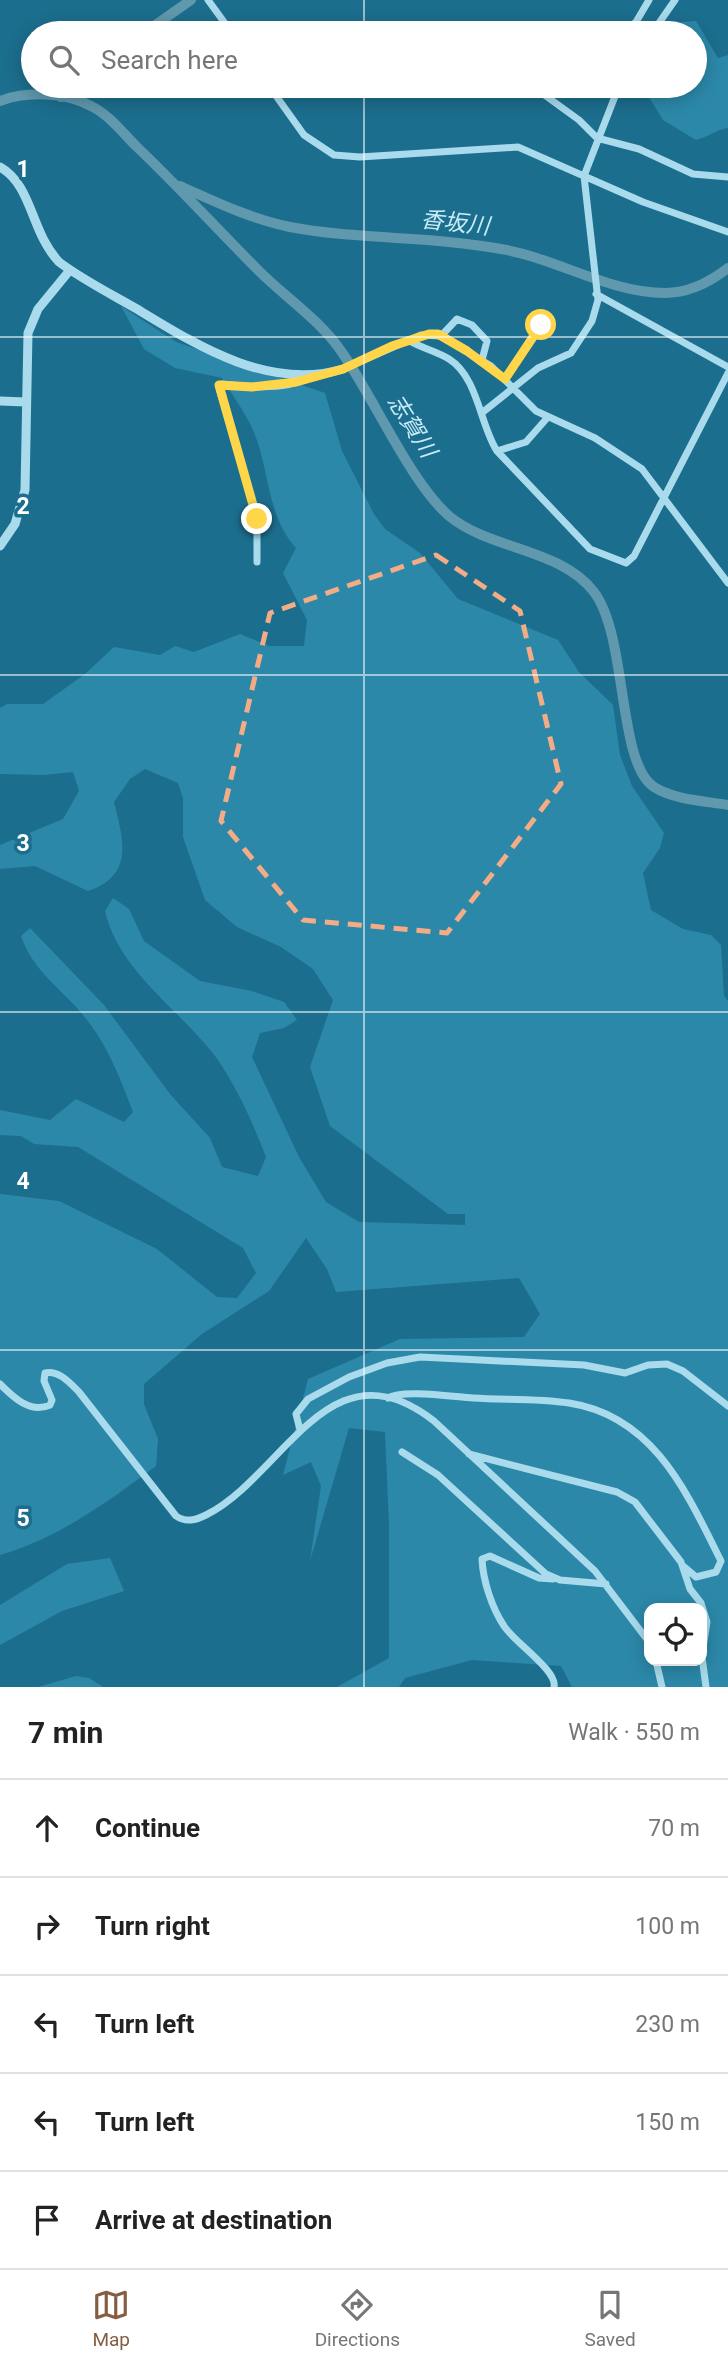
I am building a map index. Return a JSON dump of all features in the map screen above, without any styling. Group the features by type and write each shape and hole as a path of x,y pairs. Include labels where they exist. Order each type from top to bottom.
{"street":[{"path":"208,0 223,21"},
{"path":"637,21 649,0"},
{"path":"660,21 675,0"},
{"path":"278,98 304,135 322,150 338,157 518,147 643,202 728,232"},
{"path":"549,98 579,120 597,138 639,149 694,174 728,177"},
{"path":"483,412 538,368 574,349 596,311 584,176 614,98"},
{"path":"0,167 13,177 23,191 43,244 70,270 210,352 249,366 313,375"},
{"path":"0,546 15,524 25,490 26,349 30,327 46,298 70,270"},
{"path":"596,292 728,367"},
{"path":"442,336 457,319 472,325 487,341 482,360"},
{"path":"505,379 541,325"},
{"path":"257,562 257,519 219,388 222,384 252,387 283,384 343,369 408,340 429,334 442,336 482,360 533,408 594,438 646,473 728,583"},
{"path":"408,340 453,363 483,412 487,434 497,451 590,549 626,563 634,556 728,373"},
{"path":"0,401 26,402"},
{"path":"497,451 526,442 548,417"},
{"path":"300,1430 296,1414 309,1399 349,1377 387,1363 419,1357 584,1365 625,1373 648,1365 667,1364 683,1371 728,1406"},
{"path":"0,1384 23,1403 39,1408 52,1400 44,1381 45,1373 52,1372 62,1377 79,1392 176,1516 186,1521 204,1516 235,1498 300,1430 338,1401 359,1397 387,1399 418,1410 468,1453 606,1584 644,1635"},
{"path":"387,1399 402,1395 569,1403 628,1425 653,1446 688,1493 720,1561 716,1572 696,1577 683,1566 641,1509 628,1497 468,1453"},
{"path":"402,1452 438,1475 538,1567 554,1578"},
{"path":"554,1687 552,1674 502,1623 484,1576 482,1559 490,1556 539,1578 606,1584"},
{"path":"683,1566 690,1589 701,1603"},
{"path":"657,1666 662,1687"},
{"path":"703,1666 706,1687"}],"highlighted area":[{"path":"436,555 520,611 561,784 447,933 303,920 221,821 270,613"}],"shaded area":[{"path":"707,40 718,58 728,55 728,128 696,140 663,120 649,98 707,98"},
{"path":"121,306 176,342 325,393 342,451 374,514 385,529 420,553 458,599 558,640 579,672 613,705 620,755 632,786 664,833 660,848 643,873 651,910 683,929 711,935 721,945 724,996 728,1001 728,1687 572,1687 561,1666 472,1660 405,1678 399,1687 337,1687 389,1658 389,1525 385,1432 349,1428 310,1561 321,1486 311,1462 283,1475 308,1379 400,1339 524,1337 540,1314 519,1278 336,1292 327,1269 306,1238 269,1291 202,1334 144,1384 144,1404 158,1439 156,1466 62,1529 0,1555 0,1194 59,1201 157,1249 217,1297 237,1298 256,1273 243,1248 78,1147 34,1144 21,1136 0,1135 0,1110 50,1120 76,1099 124,1122 133,1112 116,1070 96,1032 31,957 21,936 30,928 104,1005 170,1094 210,1138 222,1167 258,1176 266,1157 244,1105 215,1056 136,971 123,952 112,933 105,911 113,898 129,909 144,941 200,981 252,991 284,1002 297,1020 284,1028 260,1033 252,1057 299,1157 326,1202 359,1222 465,1225 465,1214 448,1214 330,1126 310,1067 333,1000 313,969 281,947 237,927 205,900 183,837 183,798 178,783 145,769 130,779 114,802 122,842 119,866 113,876 103,884 88,891 35,866 0,869 0,845 63,819 79,791 73,772 44,775 0,774 0,708 7,704 43,704 85,674 114,647 160,655 175,646 194,652 240,634 269,646 304,646 307,620 283,573 296,548 279,521 250,423 222,378 175,368 144,349"},
{"path":"110,1558 124,1591 62,1611 0,1645 0,1605 67,1564"},
{"path":"76,1676 89,1678 103,1687 38,1687"}],"waterway":[{"path":"161,21 191,0"},
{"name":"志賀川","path":"0,101 21,96"},
{"name":"志賀川","path":"70,98 97,109 115,124 259,271 333,340 406,461 434,501 449,516 484,536 563,566 580,577 594,592 605,612 613,638 628,727 642,774 654,787 662,791 680,797 728,805"},
{"name":"香坂川","path":"180,186 276,224 342,234 501,249 644,291 665,293 691,289 728,268"}],"route":[{"path":"257,519 219,385 252,387 296,382 313,375 343,369 392,346 429,334 438,334 467,351 487,363 505,379 541,325"}]}
